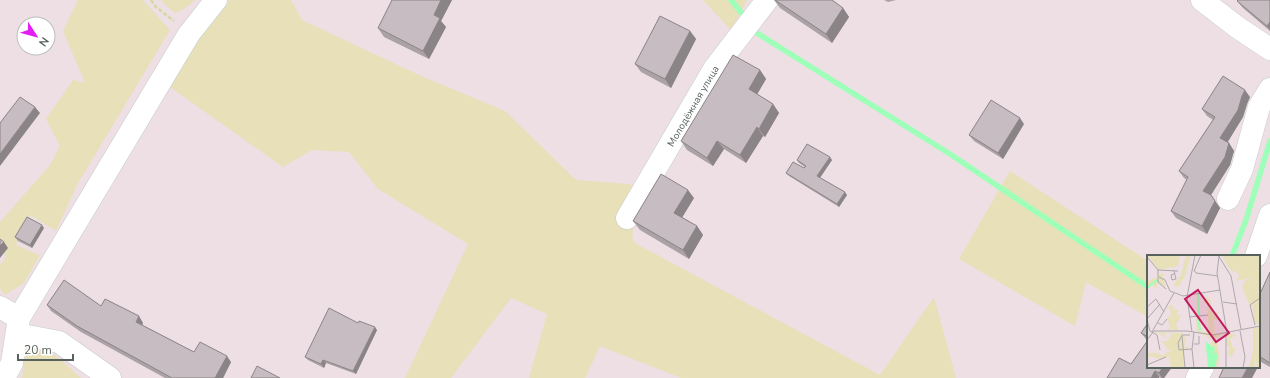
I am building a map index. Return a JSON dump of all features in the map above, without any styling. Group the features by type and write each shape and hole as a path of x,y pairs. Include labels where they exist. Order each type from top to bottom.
{"street":[{"path":"4,378 12,363 18,326 189,34 216,0"},
{"name":"Молодёжная улица","path":"628,218 714,69 767,0"},
{"path":"1202,0 1237,27 1270,49"},
{"path":"1228,199 1242,169 1259,107 1270,89"},
{"path":"1256,255 1270,215"},
{"path":"0,307 18,326 59,342 110,378"},
{"path":"1197,378 1203,368"}],"path":[{"path":"151,0 156,7 189,34"}],"shaded area":[{"path":"78,0 143,0 170,30 77,185 56,231 30,215 16,245 40,255 24,283 5,295 0,289 0,265 6,257 0,245 0,222 50,165 60,146 46,119 73,80 85,83 63,31"},
{"path":"163,0 195,0 184,9 175,13 162,2"},
{"path":"229,0 291,0 302,20 419,75 505,111 576,180 631,184 633,242 880,375 934,297 956,378 681,378 600,346 585,378 529,378 547,314 511,298 451,378 405,378 468,244 378,189 349,152 312,150 283,167 170,87 199,39"},
{"path":"703,0 747,0 731,30"},
{"path":"1010,171 1147,260 1147,316 1086,282 1075,326 959,259"},
{"path":"27,346 55,355 81,378 22,378"}],"building":[{"path":"392,0 441,0 434,15 440,18 423,51 378,28"},
{"path":"775,0 832,0 843,8 826,34"},
{"path":"1270,0 1270,22 1267,26 1237,1"},
{"path":"660,16 690,31 665,79 635,64"},
{"path":"733,55 760,70 749,89 773,104 759,129 757,127 740,155 717,141 707,158 681,141"},
{"path":"1223,76 1245,90 1238,110 1220,138 1229,143 1225,157 1203,191 1211,195 1215,201 1202,226 1171,211 1188,177 1179,171 1215,117 1202,109"},
{"path":"20,97 35,107 0,154 0,123"},
{"path":"991,100 1020,118 998,153 969,135"},
{"path":"807,144 830,157 817,176 845,192 837,204 786,173 793,162 804,168 806,166 797,160"},
{"path":"661,174 688,190 674,213 697,226 683,250 633,221"},
{"path":"27,217 42,225 30,245 15,237"},
{"path":"0,239 4,242 0,246"},
{"path":"1270,272 1270,363 1260,357 1260,294"},
{"path":"64,280 101,306 105,299 139,316 136,322 194,352 200,342 227,356 215,378 172,378 77,326 47,305"},
{"path":"329,308 358,323 359,321 375,327 353,371 323,360 321,364 305,357"},
{"path":"1147,324 1147,336 1141,333"},
{"path":"1147,341 1147,368 1162,368 1159,373 1155,371 1151,378 1107,378 1119,358 1131,364"},
{"path":"257,366 280,378 251,378"},
{"path":"1224,368 1247,368 1242,378 1219,378"}],"waterway":[{"path":"731,0 744,16"},
{"path":"757,33 950,154 1147,286"},
{"path":"1232,255 1246,220 1270,141"}]}
